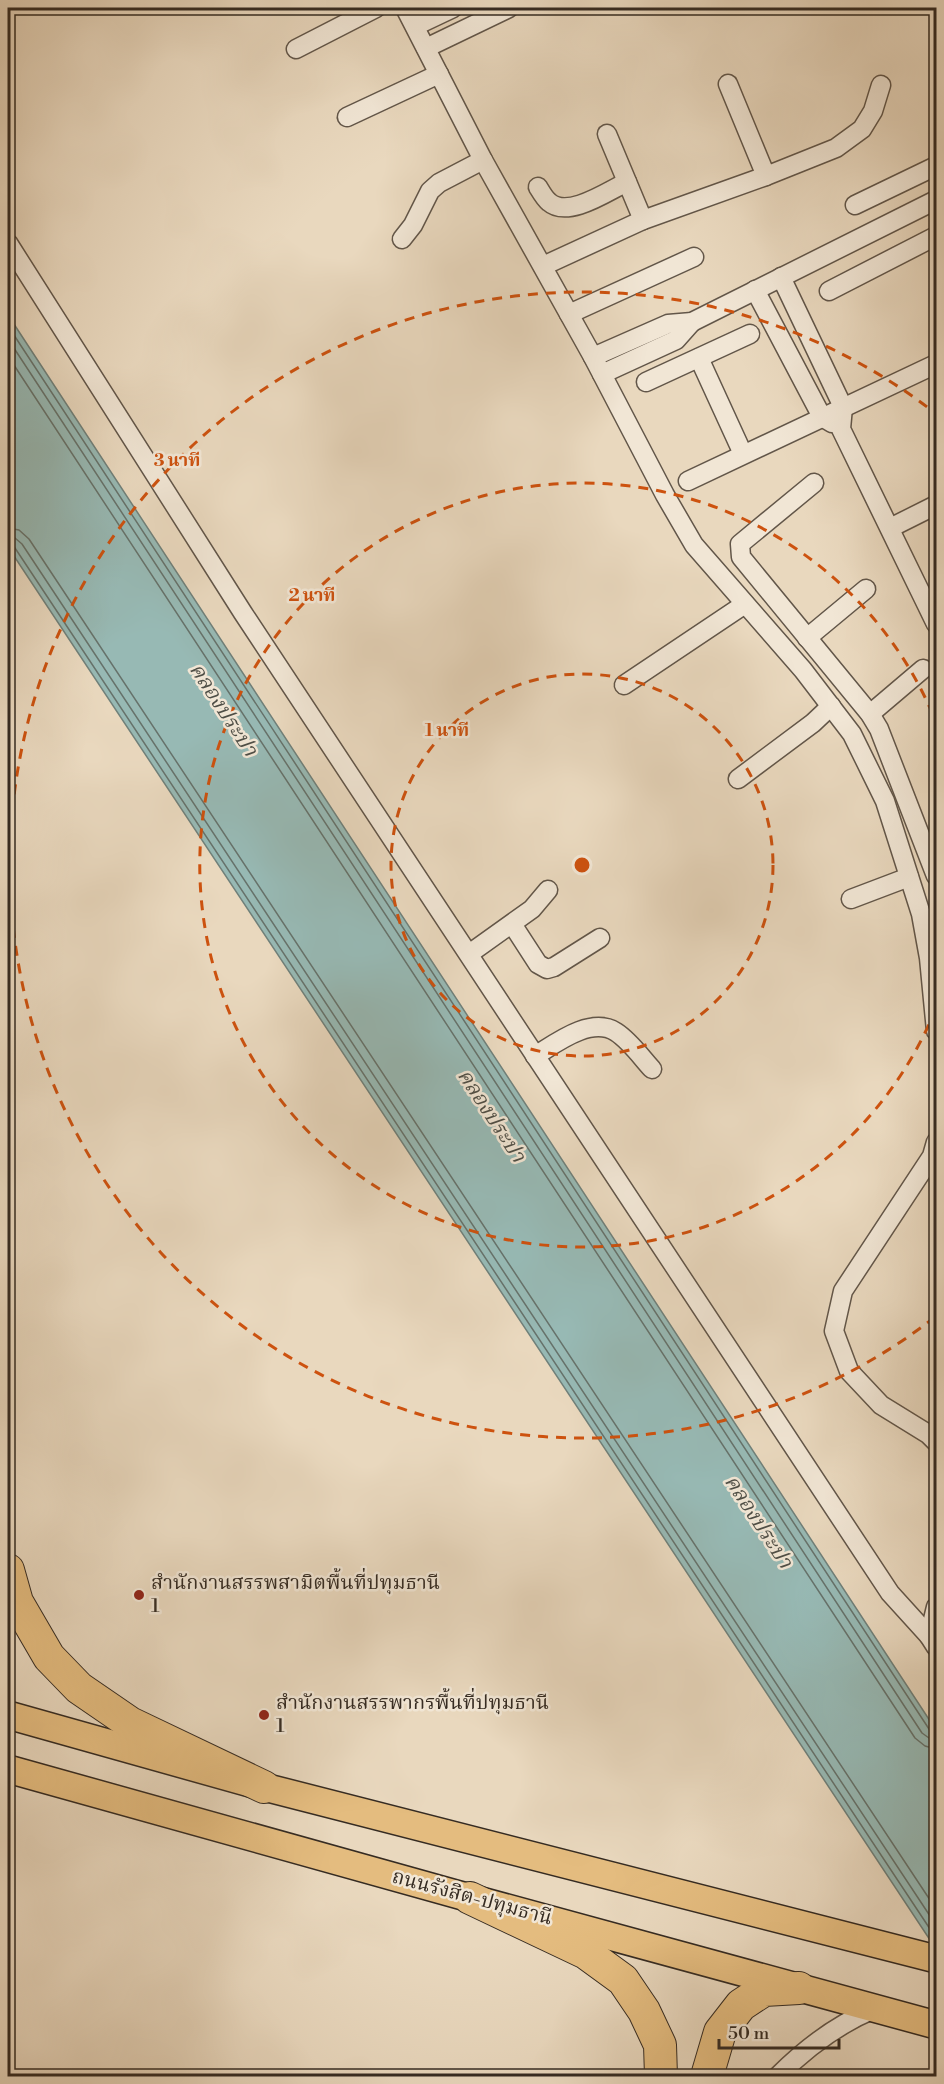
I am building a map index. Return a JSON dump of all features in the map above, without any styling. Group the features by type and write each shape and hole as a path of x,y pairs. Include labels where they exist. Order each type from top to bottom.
{"highway":[{"path":"8,1570 17,1602 49,1657 79,1688 130,1723 264,1787"},
{"path":"470,1898 586,1953 623,1980 644,2011 660,2045 661,2076"},
{"path":"707,2076 720,2032 741,2005 764,1990 799,1988"}],"main road":[{"path":"8,1715 264,1787 934,1958"},
{"name":"ถนนรังสิต-ปทุมธานี","path":"8,1769 936,2025"}],"street":[{"path":"296,50 376,8"},
{"path":"405,8 483,160 694,545 803,670 852,734 885,801 923,925 929,958 936,1031"},
{"path":"414,26 453,8"},
{"path":"426,48 489,12 509,8"},
{"path":"347,117 439,74"},
{"path":"728,84 766,176"},
{"path":"543,266 643,220 836,148 862,129 873,111 881,85"},
{"path":"607,134 643,220"},
{"path":"402,239 413,225 430,191 439,183 483,160"},
{"path":"855,205 936,166"},
{"path":"538,187 549,202 561,209 572,208 627,182"},
{"path":"602,374 676,340 692,322 936,200"},
{"path":"829,291 936,236"},
{"path":"8,243 243,613 890,1593 933,1642"},
{"path":"569,314 694,257"},
{"path":"781,277 843,407 841,429"},
{"path":"755,290 822,417 841,429 936,624"},
{"path":"593,357 668,324 692,322"},
{"path":"646,382 750,333"},
{"path":"699,357 743,454"},
{"path":"688,481 936,364"},
{"path":"814,483 746,538 740,544 739,550 746,565 870,714 879,729 936,876"},
{"path":"890,528 936,505"},
{"path":"807,638 866,589"},
{"path":"624,685 745,604"},
{"path":"870,714 923,669"},
{"path":"738,779 813,723 831,706"},
{"path":"851,899 909,877"},
{"path":"469,954 532,909 548,890"},
{"path":"512,924 538,964 547,969 554,967 600,938"},
{"path":"535,1056 563,1039 600,1026 616,1032 652,1069"},
{"path":"936,1142 932,1156 843,1291 834,1330 849,1371 881,1405 928,1434 936,1442"},
{"path":"933,1642 936,1607"},
{"path":"778,2076 800,2054 850,2019 874,2009"}],"water":[{"name":"คลองประปา","path":"8,315 936,1730 936,1949 8,547"}],"place":[{"name":"สำนักงานสรรพสามิตพื้นที่ปทุมธานี 1","path":"139,1595"},
{"name":"สำนักงานสรรพากรพื้นที่ปทุมธานี 1","path":"264,1715"}]}
